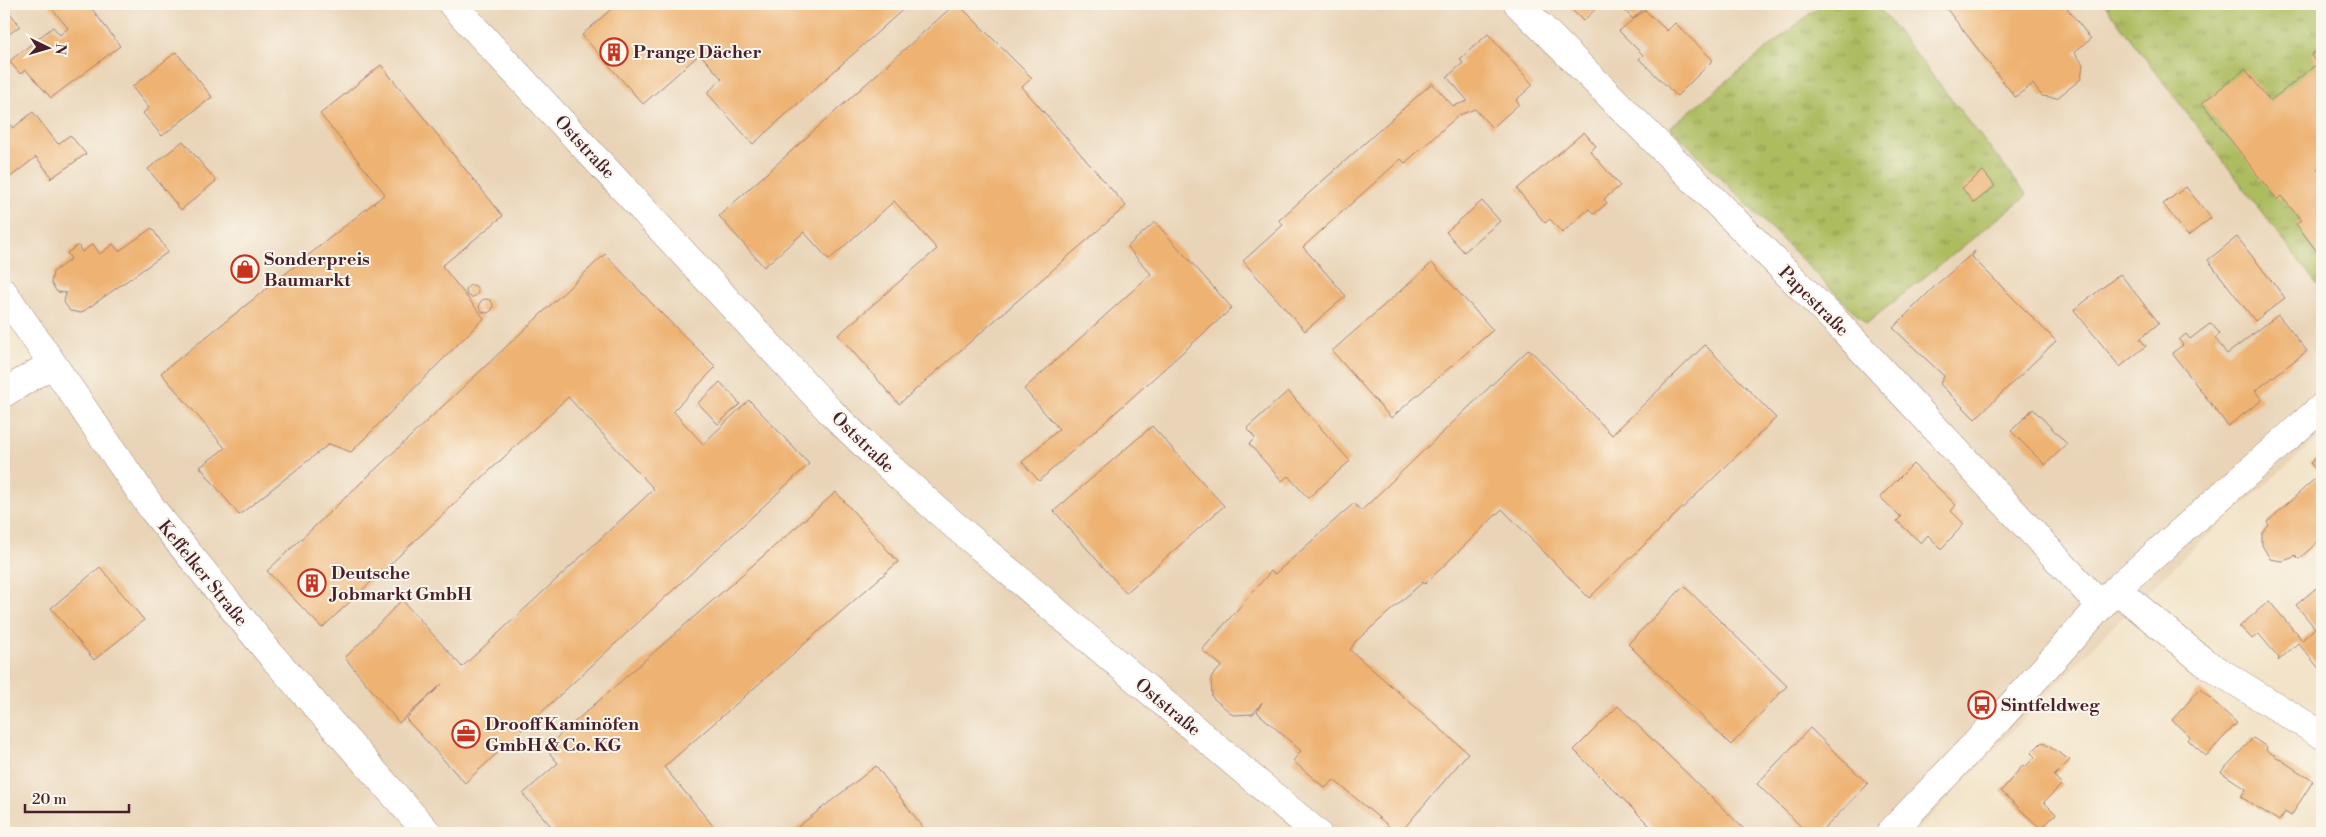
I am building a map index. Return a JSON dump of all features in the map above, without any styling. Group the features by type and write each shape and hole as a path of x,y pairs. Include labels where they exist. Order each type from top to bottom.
{"street":[{"name":"Oststraße","path":"452,4 830,411 870,450 945,517 1317,833"},
{"name":"Papestraße","path":"1518,4 2109,598 2204,662 2322,735"},
{"name":"Keffelker Straße","path":"4,293 153,510 271,656 428,833"},
{"path":"4,393 52,364"},
{"path":"1890,833 2109,598 2322,407"}],"shaded area":[{"path":"4,4 1822,4 1671,127 2027,195 1876,4 2104,4 2322,291 2322,435 2190,551 2111,628 1914,833 4,833 4,397 52,364 4,293"}],"green space":[{"path":"1822,4 1876,4 2027,195 1866,324 1670,127"},
{"path":"2104,4 2322,4 2322,291"}],"building":[{"path":"48,4 85,4 90,10 92,9 120,46 51,98 26,70 20,74 11,63 8,65 7,63 53,27 60,35 68,28"},
{"path":"617,4 909,4 753,144 707,93 722,79 700,54 643,104 582,35"},
{"path":"955,4 958,4 1032,78 1022,87 1126,206 899,404 838,335 937,249 894,201 829,260 804,232 764,267 719,216"},
{"path":"1566,4 1601,4 1583,21"},
{"path":"1625,4 1648,4 1633,19 1621,7"},
{"path":"1943,4 2064,4 2091,39 2074,52 2083,64 2081,79 2057,98 2042,96 2033,84 2015,97"},
{"path":"4,5 20,26 4,38"},
{"path":"1645,10 1667,31 1675,23 1713,60 1677,96 1639,59 1643,55 1619,31"},
{"path":"1488,34 1533,85 1516,100 1519,104 1492,128 1475,109 1459,115 1405,163 1401,159 1303,247 1346,296 1305,331 1243,261 1283,225 1279,220 1432,83 1453,106 1468,101 1447,77 1463,63 1460,59"},
{"path":"2322,46 2322,165 2317,169 2322,176 2322,258 2296,224 2301,220 2281,196 2277,200 2202,103 2245,69 2270,101 2317,64 2311,55"},
{"path":"176,52 212,97 162,136 143,113 149,108 132,87"},
{"path":"381,65 503,216 442,266 484,318 351,452 329,444 239,515 200,467 225,448 161,373 385,194 320,114"},
{"path":"33,112 58,144 70,135 86,154 50,179 51,176 36,157 4,182 4,129 10,124 13,128"},
{"path":"1584,132 1596,146 1590,151 1620,186 1604,199 1607,203 1594,214 1589,209 1562,233 1550,219 1545,223 1517,189"},
{"path":"183,141 216,181 181,210 148,169"},
{"path":"1983,171 1995,186 1974,203 1962,188"},
{"path":"2186,187 2211,218 2188,236 2163,204"},
{"path":"1482,201 1500,221 1464,252 1446,232"},
{"path":"1155,222 1232,308 1039,481 1022,462 1059,429 1024,389 1151,274 1127,247"},
{"path":"152,228 168,252 81,313 70,311 64,302 66,293 57,292 51,283 53,272 71,259 67,253 78,245 82,252 93,244 100,254 113,244 119,251"},
{"path":"2237,237 2285,298 2255,321 2208,260"},
{"path":"1975,251 1972,257 2056,341 1975,419 1940,384 1944,376 1893,328 1935,286"},
{"path":"605,254 716,367 673,411 703,444 749,400 809,464 465,783 406,719 442,684 399,723 345,658 402,600 462,667 654,489 568,397 322,628 267,571"},
{"path":"1432,263 1493,330 1391,418 1332,351"},
{"path":"2120,274 2159,323 2140,339 2146,346 2120,367 2074,310"},
{"path":"470,285 474,285 478,291 474,297 470,297 466,293 466,289"},
{"path":"483,299 489,299 493,306 489,313 483,313 479,309 479,303"},
{"path":"2278,315 2307,351 2255,391 2262,400 2228,426 2172,353 2183,345 2179,340 2186,334 2190,339 2211,323 2220,334 2215,338 2227,354"},
{"path":"1705,345 1776,418 1589,598 1502,509 1425,584 1423,582 1355,642 1350,650 1468,753 1400,833 1397,833 1334,780 1325,788 1293,761 1301,751 1257,712 1262,702 1253,714 1233,715 1212,697 1211,677 1222,666 1202,650 1271,571 1275,574 1354,503 1361,511 1529,349 1612,435"},
{"path":"720,382 740,404 718,424 698,403"},
{"path":"1288,391 1350,461 1308,498 1288,476 1282,481 1249,444 1255,438 1247,428"},
{"path":"2033,409 2067,444 2045,465 2011,431"},
{"path":"1152,426 1224,506 1126,593 1054,511"},
{"path":"2322,452 2322,538 2299,559 2295,555 2282,561 2270,559 2262,545 2262,534 2269,525 2267,522 2320,474 2310,463"},
{"path":"1913,464 1956,505 1951,511 1964,524 1941,549 1928,535 1921,543 1897,521 1901,517 1880,497"},
{"path":"836,492 898,562 664,767 719,833 557,833 523,794 558,763 545,748"},
{"path":"100,567 144,620 94,660 51,608"},
{"path":"2322,583 2322,672 2298,643 2278,661 2279,658 2259,634 2252,639 2239,627 2269,601 2302,640 2315,628 2296,605"},
{"path":"1684,586 1787,686 1731,745 1628,644"},
{"path":"2200,689 2237,723 2206,756 2188,740 2190,737 2172,720"},
{"path":"1618,706 1748,833 1657,833 1574,750"},
{"path":"1810,728 1868,784 1820,833 1808,833 1757,784"},
{"path":"2253,738 2267,747 2266,750 2313,781 2291,816 2285,812 2279,821 2241,797 2246,789 2221,772"},
{"path":"2042,742 2070,760 2054,776 2062,784 2044,802 2056,814 2041,829 2001,791 2023,765 2025,767 2035,757 2031,753"},
{"path":"876,766 925,830 921,833 790,833"}],"place":[{"name":"Prange Dächer","path":"614,52"},
{"name":"Sonderpreis Baumarkt","path":"245,269"},
{"name":"Deutsche Jobmarkt GmbH","path":"312,583"},
{"name":"Sintfeldweg","path":"1982,705"},
{"name":"Drooff Kaminöfen GmbH & Co. KG","path":"466,734"}]}
